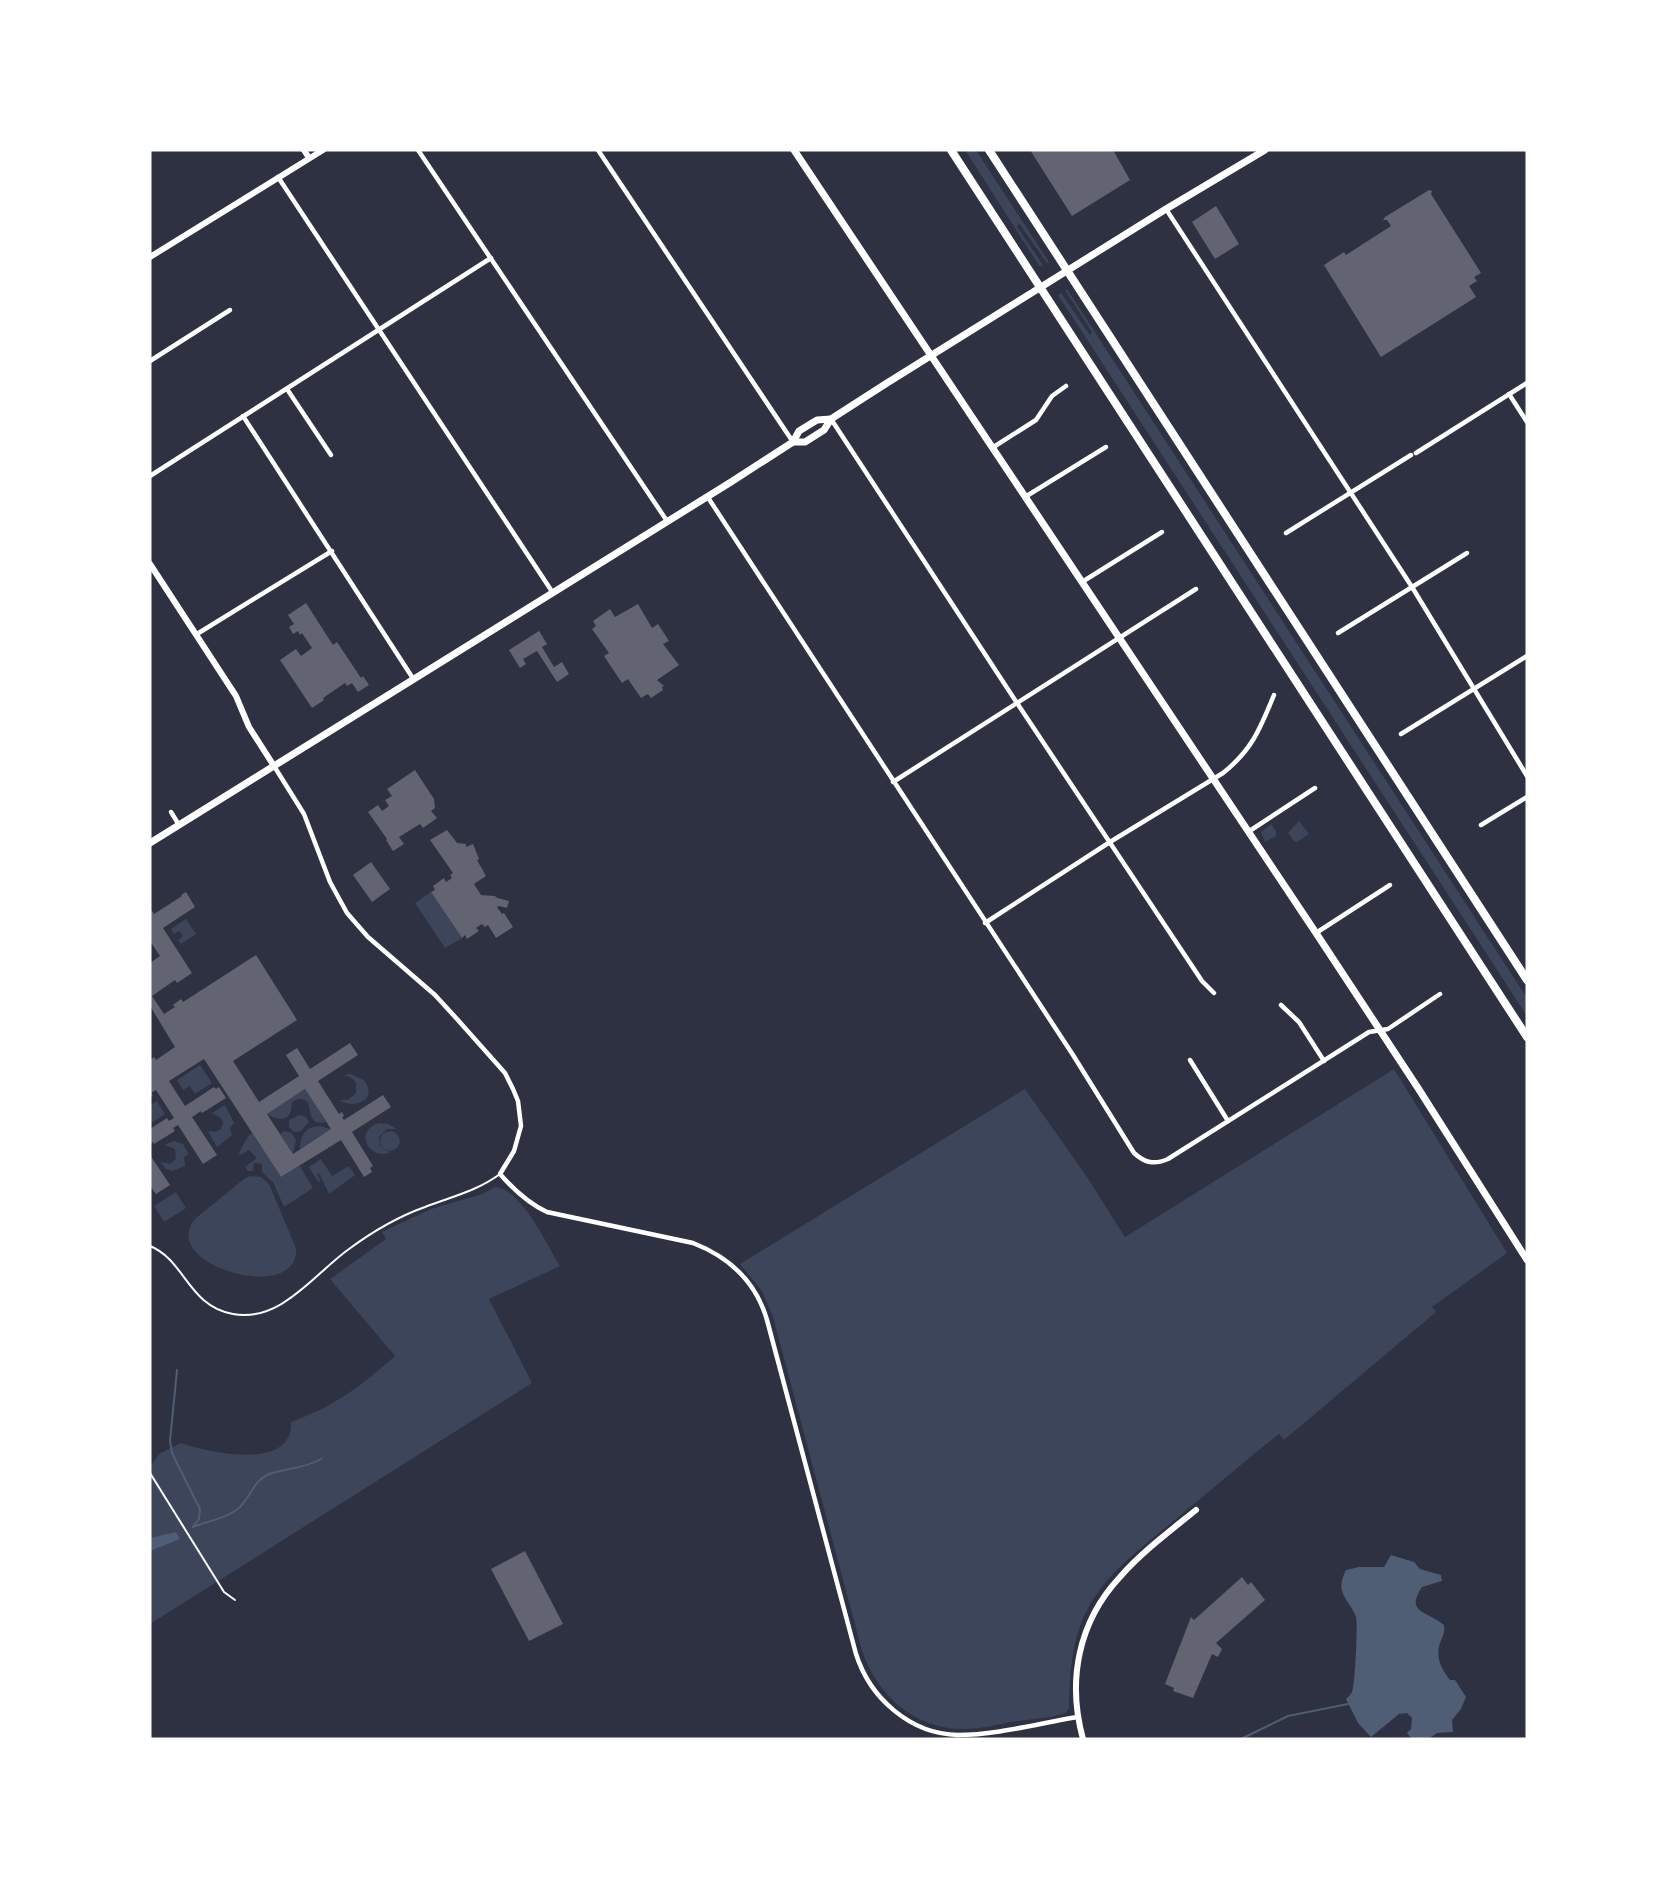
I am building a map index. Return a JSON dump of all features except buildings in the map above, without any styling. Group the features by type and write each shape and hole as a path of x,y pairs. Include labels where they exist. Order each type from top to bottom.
{"highway":[{"path":"951,150 1527,1037"},
{"path":"988,150 1527,980"}],"main road":[{"path":"794,150 1316,933 1527,1260"},
{"path":"793,442 805,442 824,430 831,419 930,356 1265,150"},
{"path":"150,843 793,442 799,431 817,420 831,419"}],"street":[{"path":"304,150 309,158"},
{"path":"150,258 323,150"},
{"path":"418,150 667,521"},
{"path":"597,150 793,442"},
{"path":"278,177 553,593"},
{"path":"1166,209 1412,587 1527,776"},
{"path":"150,476 491,258"},
{"path":"150,361 230,310"},
{"path":"1286,533 1527,383"},
{"path":"992,448 1031,424 1052,396 1066,386"},
{"path":"287,388 331,455"},
{"path":"1509,394 1527,422"},
{"path":"243,416 414,680"},
{"path":"831,419 1202,981 1214,993"},
{"path":"1025,497 1106,447"},
{"path":"707,496 892,782 1073,1055 1133,1151 1142,1159 1155,1163 1168,1159 1369,1032 1388,1029 1440,994"},
{"path":"1082,582 1162,532"},
{"path":"197,634 332,551"},
{"path":"1338,633 1467,553"},
{"path":"150,564 239,701 249,727 304,814 330,882 347,912 368,937 435,995 456,1017 501,1069 513,1089 518,1101 521,1126 514,1151 500,1174 520,1195 548,1212 693,1243 725,1259 749,1283 760,1301 767,1320 861,1668 872,1686 889,1707 915,1724 957,1735 977,1734 1078,1717"},
{"path":"892,782 1196,589"},
{"path":"1401,734 1527,656"},
{"path":"985,923 1110,842 1213,780 1245,754 1259,732 1274,695"},
{"path":"1248,832 1315,789"},
{"path":"1481,825 1527,797"},
{"path":"171,812 179,825"},
{"path":"1316,933 1390,885"},
{"path":"1281,1005 1299,1022 1324,1061"},
{"path":"1190,1060 1228,1121"},
{"path":"1083,1739 1075,1701 1076,1670 1088,1627 1102,1599 1128,1568 1196,1510"}],"lane":[{"path":"150,1246 167,1258 198,1295 210,1305 234,1314 260,1313 282,1303 348,1249 381,1227 423,1207 477,1188 500,1174"},
{"path":"150,1473 224,1592 235,1600"}],"shaded area":[{"path":"965,150 976,150 1049,262 1047,263 1019,223 1017,227 1043,265 1040,267"},
{"path":"1067,289 1527,998 1527,1016 1058,295 1061,293 1090,335 1092,332 1065,290"},
{"path":"1299,821 1309,834 1297,842 1288,833"},
{"path":"1271,824 1276,831 1276,836 1265,842 1261,832"},
{"path":"431,892 462,938 445,948 415,903"},
{"path":"186,919 196,934 181,944 178,940 183,936 179,931 174,934 171,929"},
{"path":"200,1065 212,1083 195,1094 190,1086 183,1090 177,1080"},
{"path":"1394,1069 1507,1253 1432,1307 1436,1312 1284,1440 1279,1434 1139,1550 1116,1572 1095,1596 1082,1622 1072,1658 1069,1708 1066,1713 1046,1718 965,1729 930,1724 901,1707 888,1696 878,1682 862,1651 773,1317 762,1291 740,1264 1025,1089 1087,1177 1125,1237"},
{"path":"350,1074 364,1080 368,1087 367,1098 358,1103 345,1103 339,1100 348,1100 356,1093 356,1082 344,1075"},
{"path":"305,1089 326,1122 315,1121 308,1103 300,1099 292,1103 291,1112 286,1118 276,1118 267,1114"},
{"path":"157,1101 165,1114 150,1124 150,1105"},
{"path":"225,1105 234,1123 230,1128 232,1135 217,1147 208,1131 216,1132 221,1129 223,1123 221,1118 212,1113"},
{"path":"299,1115 306,1117 309,1122 301,1131 294,1132 289,1127 289,1120"},
{"path":"379,1123 389,1124 396,1129 387,1129 379,1137 380,1145 390,1152 383,1154 371,1150 365,1139 371,1127"},
{"path":"320,1126 331,1129 300,1149 304,1133"},
{"path":"284,1131 292,1133 296,1140 293,1154 280,1134"},
{"path":"390,1131 397,1134 400,1141 397,1148 390,1151 383,1148 380,1141 383,1134"},
{"path":"252,1133 281,1177 300,1166 313,1188 284,1207 273,1182 262,1172 262,1164 254,1163 253,1171 248,1171 245,1167 257,1158 249,1150 240,1155 239,1153"},
{"path":"174,1141 183,1144 189,1154 184,1157 185,1166 173,1171 166,1169 160,1162 170,1164 176,1159 175,1149 164,1145"},
{"path":"321,1159 332,1176 349,1166 355,1175 329,1194 319,1173 317,1175 321,1181 318,1182 309,1167"},
{"path":"250,1176 261,1177 269,1184 296,1248 291,1265 277,1274 255,1276 232,1272 211,1263 195,1251 188,1235 196,1218"},
{"path":"495,1187 505,1190 524,1207 560,1266 489,1299 532,1383 150,1624 150,1467 159,1454 181,1443 229,1454 265,1453 279,1447 288,1437 291,1422 334,1402 371,1377 395,1356 330,1279 386,1239 382,1232 431,1209 482,1194"},
{"path":"176,1192 186,1208 164,1222 154,1206"},
{"path":"176,1532 180,1539 150,1551 150,1538"},
{"path":"1391,1555 1414,1562 1420,1569 1441,1575 1442,1581 1422,1587 1416,1602 1420,1610 1444,1625 1438,1653 1440,1663 1450,1680 1455,1680 1466,1697 1461,1709 1452,1720 1453,1732 1437,1733 1428,1739 1412,1739 1407,1733 1411,1729 1412,1718 1407,1713 1399,1714 1371,1737 1358,1723 1346,1699 1352,1693 1353,1687 1357,1622 1342,1590 1343,1578 1346,1570 1359,1567 1384,1567"}],"waterway":[{"path":"177,1370 170,1441 172,1453 200,1509 199,1519 193,1527"},
{"path":"193,1527 235,1511 259,1481 267,1475 321,1459"},
{"path":"1241,1739 1288,1716 1348,1704"}]}
